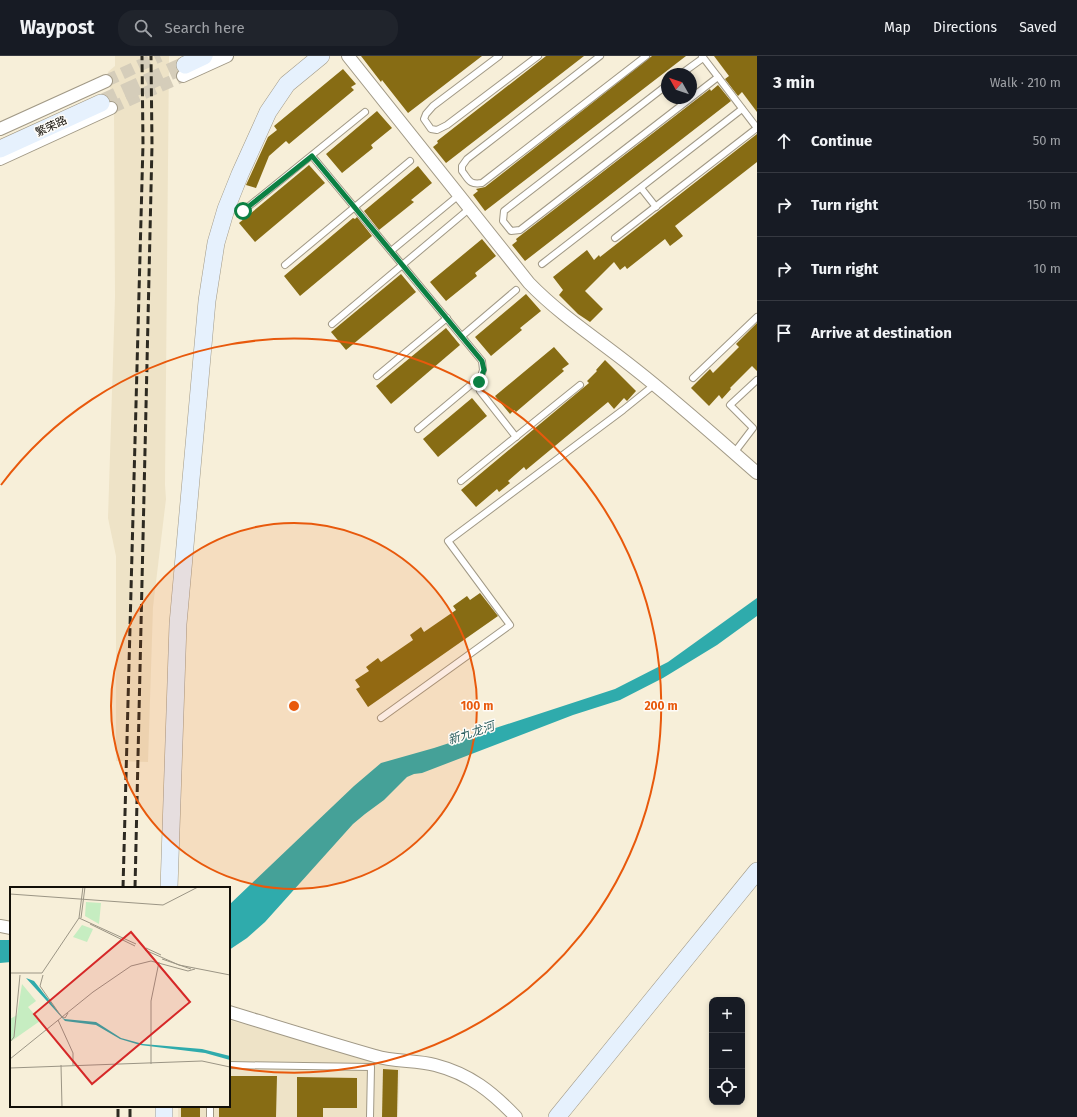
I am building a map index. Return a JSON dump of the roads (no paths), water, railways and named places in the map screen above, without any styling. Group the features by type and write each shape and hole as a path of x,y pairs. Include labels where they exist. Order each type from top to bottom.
{"street":[{"path":"184,64 204,56"},
{"path":"184,64 227,56"},
{"path":"170,887 178,624 207,301 216,243 226,209 268,112 287,84 321,56"},
{"path":"348,56 528,284 542,297 654,385 757,473"},
{"path":"0,129 105,97"},
{"path":"0,159 105,97"},
{"name":"繁荣路","path":"0,142 105,97"},
{"name":"繁荣路","path":"0,149 105,97"},
{"path":"557,1117 757,871"},
{"path":"0,926 10,928"},
{"path":"230,1012 377,1057 435,1065 458,1073 492,1093 516,1117"}],"lane":[{"path":"499,56 433,106 426,114 424,119 431,129 437,130 447,126 538,56"},
{"path":"600,56 466,159 462,166 462,170 471,182 474,184 482,183 646,56"},
{"path":"616,238 757,128 702,57 689,68"},
{"path":"697,93 718,77"},
{"path":"661,90 504,211 503,221 511,231 520,230 683,104"},
{"path":"542,264 742,109"},
{"path":"243,211 365,112"},
{"path":"312,156 482,361 484,370 478,385 480,391 516,436"},
{"path":"285,265 410,161"},
{"path":"641,188 656,207"},
{"path":"391,251 459,195"},
{"path":"332,324 469,209"},
{"path":"462,336 516,290"},
{"path":"693,378 757,317"},
{"path":"377,376 447,318"},
{"path":"734,453 755,429 730,405 757,380"},
{"path":"418,429 473,383 479,382"},
{"path":"461,481 580,385"},
{"path":"381,718 510,625 448,541 623,410 654,385"},
{"path":"230,1065 370,1067 370,1117"}],"water":[{"path":"757,598 757,616 717,645 663,678 620,700 573,715 422,773 407,777 384,800 353,824 265,922 247,938 230,949 230,904 354,786 381,763 434,748 615,689 668,662"},
{"path":"0,940 10,940 10,962 0,963"}],"tunnel":[{"path":"106,81 160,56"},
{"path":"101,103 185,65"},
{"path":"111,108 183,76"}],"railway":[{"path":"123,887 143,144 142,56"},
{"path":"135,887 152,145 151,56"},
{"path":"118,1107 118,1117"},
{"path":"130,1107 130,1117"}],"water label":[{"name":"新九龙河","path":"471,733"}]}
